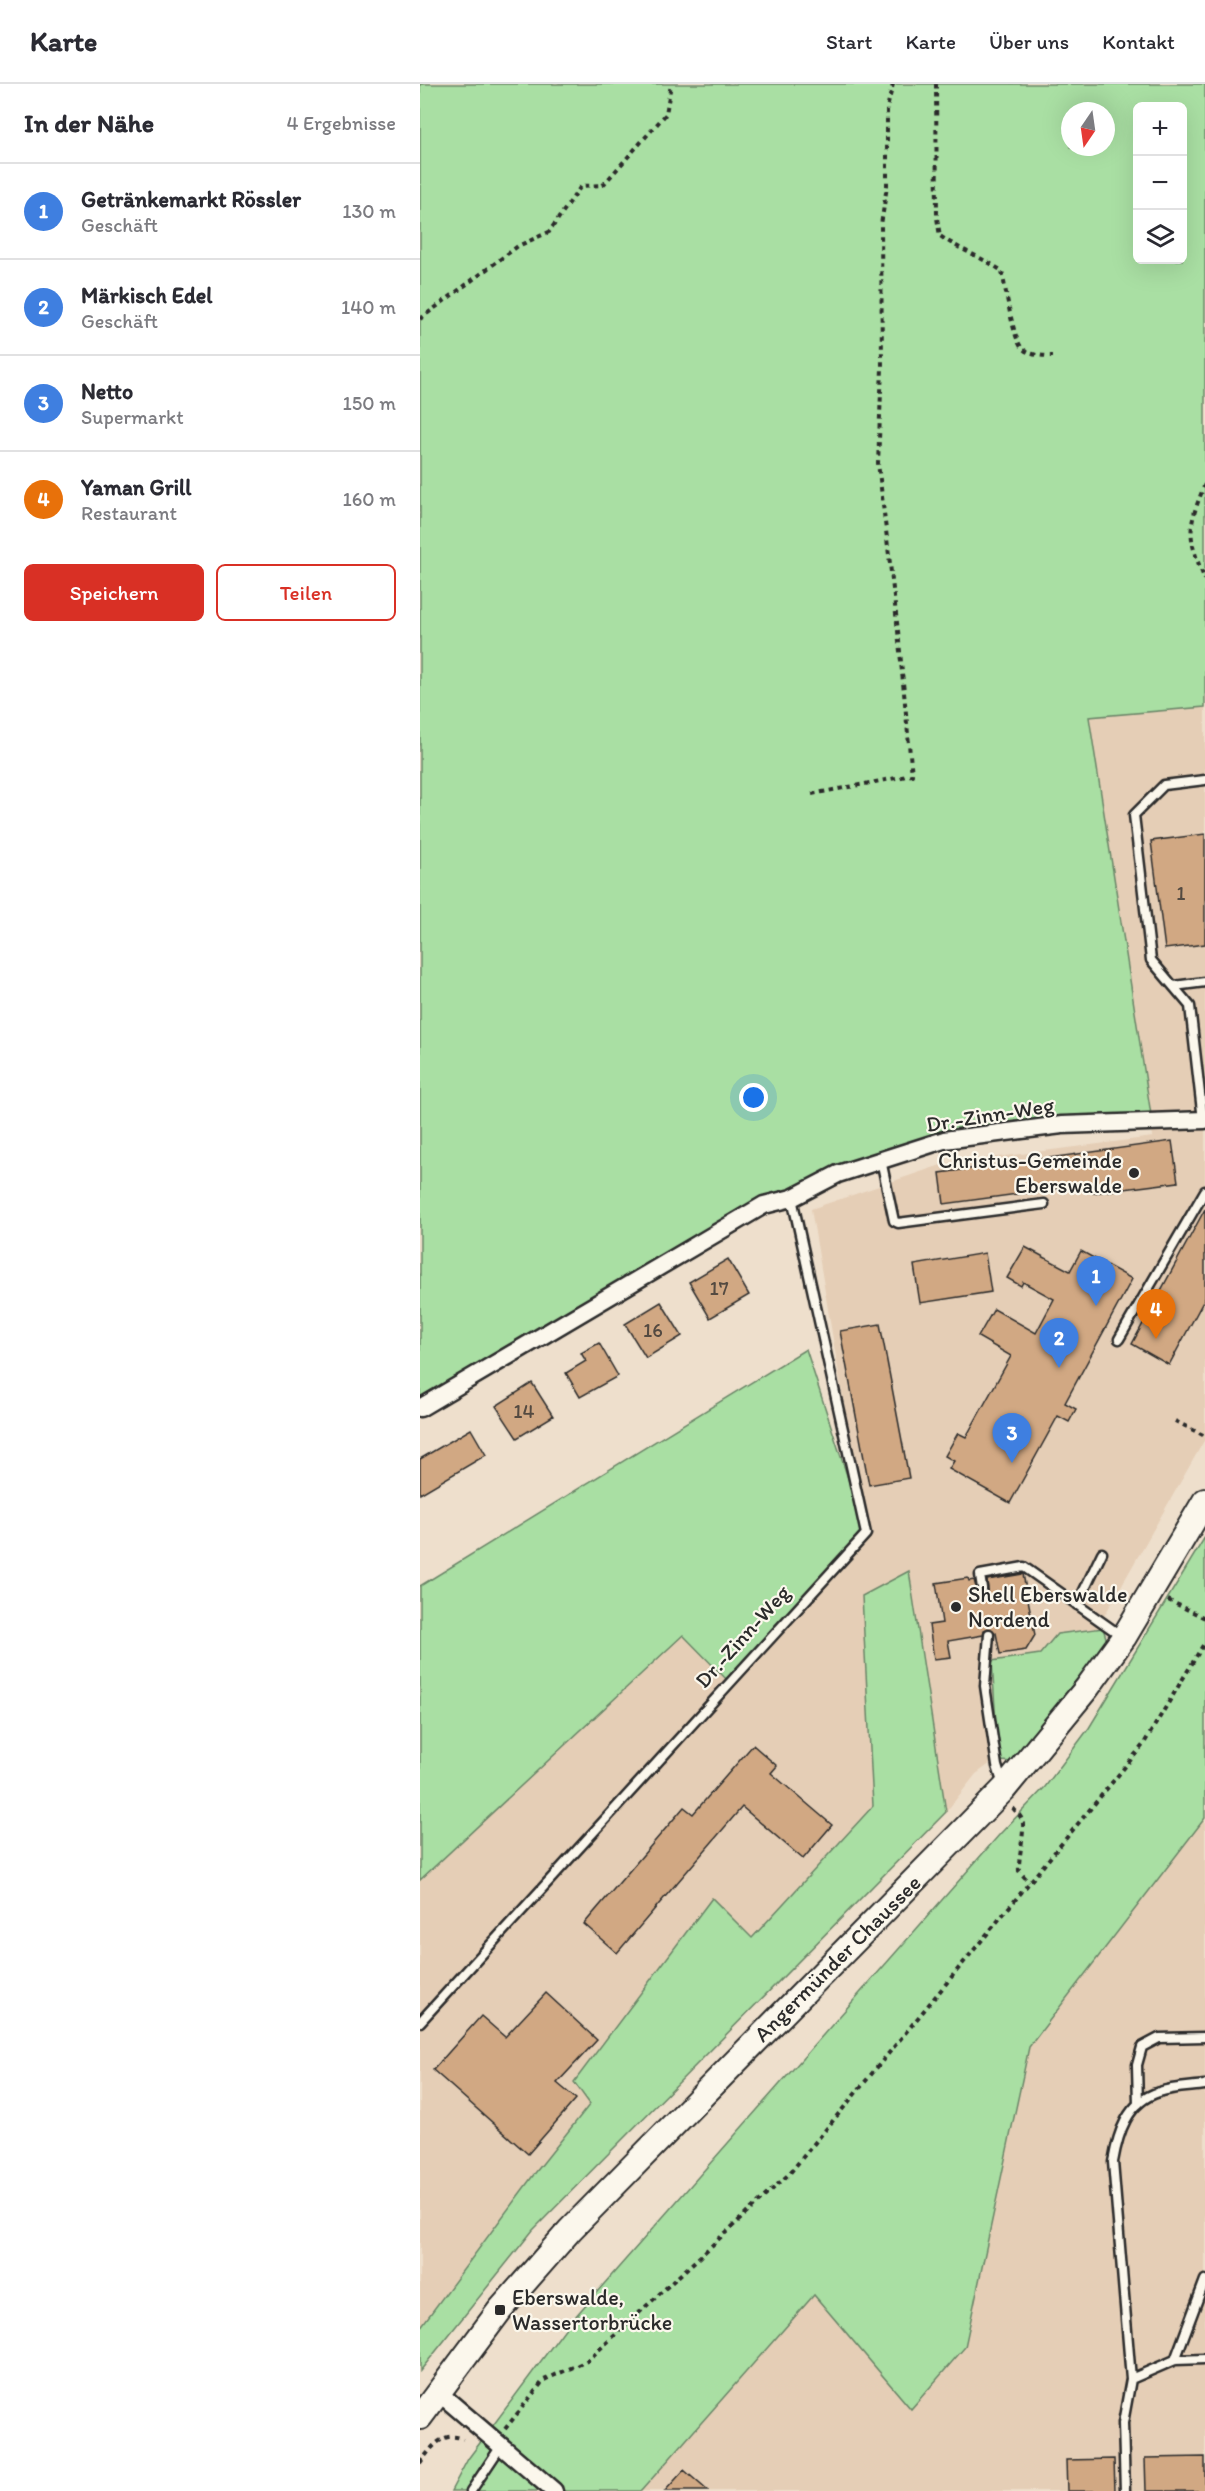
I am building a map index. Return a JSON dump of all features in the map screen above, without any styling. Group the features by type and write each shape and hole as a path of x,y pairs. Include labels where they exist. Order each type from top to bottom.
{"main road":[{"name":"Angermünder Chaussee","path":"420,2417 500,2310 570,2230 1004,1789 1087,1688 1124,1637 1205,1501"}],"street":[{"name":"Dr.-Zinn-Weg","path":"420,1408 764,1205 792,1198 838,1174 944,1140 1062,1125 1204,1120"},
{"path":"438,2392 501,2439 554,2491"}],"lane":[{"path":"1204,1120 1190,1006 1151,960 1134,815 1164,785 1205,780"},
{"path":"1174,986 1205,982"},
{"path":"881,1160 894,1221 898,1223 1044,1204"},
{"path":"1119,1339 1205,1191"},
{"name":"Dr.-Zinn-Weg","path":"420,2022 866,1534 792,1198"},
{"path":"1077,1605 1102,1553"},
{"path":"982,1588 980,1575 1024,1568 1124,1637"},
{"path":"989,1634 985,1686 997,1766 1004,1789"},
{"path":"1138,2104 1137,2065 1142,2047 1160,2038 1205,2037"},
{"path":"1125,2491 1123,2423 1131,2379 1113,2162 1117,2140 1125,2118 1138,2104 1158,2092 1205,2085"},
{"path":"1175,2360 1205,2280"},
{"path":"1131,2379 1175,2360 1205,2359"},
{"path":"471,2491 501,2439"}],"path":[{"path":"420,319 518,246 549,232 581,186 603,185 666,114 671,84"},
{"path":"812,794 912,775 877,443 882,368 880,225 887,186 887,108 893,84"},
{"path":"936,84 937,218 940,236 955,247 1002,271 1016,336 1022,348 1039,356 1053,356"},
{"path":"1205,484 1192,515 1191,546 1205,580"},
{"path":"1175,1421 1205,1436"},
{"path":"1152,1592 1205,1618"},
{"path":"501,2439 544,2380 587,2361 789,2174 1143,1745 1205,1642"},
{"path":"1004,1789 1009,1804 1024,1824 1019,1850 1019,1871 1029,1882"},
{"path":"420,2463 442,2439 452,2436 468,2442"}],"shaded area":[{"path":"1205,707 1205,1439 1087,1646 1013,1747 976,1774 946,1812 909,1571 862,1596 873,1806 752,1939 712,1898 590,2104 532,2177 420,2328 420,1880 683,1635 729,1683 866,1534 811,1209 944,1164 1153,1137 1089,717"},
{"path":"1205,1818 1205,2491 641,2491 815,2295 911,2408 965,2347 1029,2047"}],"green space":[{"path":"420,84 1205,84 1205,707 1089,717 1152,1121 944,1140 792,1198 420,1408"},
{"path":"806,1349 866,1534 730,1683 683,1635 420,1880 420,1586"},
{"path":"1205,1537 1205,1818 1029,2047 965,2347 911,2409 814,2295 641,2491 451,2491 468,2459 567,2326 1000,1834 1045,1787 1089,1728"},
{"path":"909,1571 946,1812 533,2230 420,2371 420,2328 532,2177 590,2104 574,2082 712,1898 752,1938 873,1806 862,1596"},
{"path":"1103,1628 1107,1641 1012,1762 1001,1761 998,1755 992,1661 1040,1654 1057,1634"}],"building":[{"path":"1205,834 1205,944 1165,949 1151,841"},
{"path":"1172,1141 1178,1182 1093,1193 1092,1184 944,1204 940,1173"},
{"path":"1205,1209 1205,1298 1169,1365 1132,1344"},
{"path":"1025,1247 1070,1271 1081,1251 1132,1279 1065,1403 1076,1409 1069,1422 1058,1416 1010,1503 949,1469 954,1461 945,1456 958,1433 966,1437 1011,1356 978,1337 994,1309 1036,1333 1054,1299 1023,1282 1021,1286 1007,1278"},
{"path":"985,1253 991,1292 920,1303 914,1265"},
{"path":"728,1259 749,1295 710,1318 689,1282"},
{"path":"661,1302 682,1336 646,1358 625,1324"},
{"path":"880,1324 909,1478 869,1485 840,1331"},
{"path":"599,1343 618,1376 580,1397 566,1373 586,1361 581,1353"},
{"path":"532,1383 553,1416 517,1438 496,1406"},
{"path":"471,1429 486,1455 420,1494 420,1459"},
{"path":"1023,1574 1035,1635 1026,1650 1000,1654 996,1633 989,1628 984,1630 983,1635 948,1641 951,1657 934,1659 929,1625 942,1623 936,1583 968,1578 969,1581 974,1580 977,1591 982,1594 988,1590 987,1580"},
{"path":"753,1745 777,1766 771,1773 832,1825 803,1859 742,1807 617,1953 584,1924 684,1807 693,1814"},
{"path":"546,1993 597,2040 557,2083 576,2099 528,2154 433,2070 481,2016 505,2037"},
{"path":"1205,2457 1205,2491 1146,2491 1145,2458"},
{"path":"1114,2459 1115,2491 1067,2491 1066,2460"},
{"path":"684,2470 708,2491 665,2491"}],"place":[{"name":"Christus-Gemeinde Eberswalde","path":"1134,1173"},
{"name":"Getränkemarkt Rössler","path":"1096,1306"},
{"name":"Yaman Grill","path":"1156,1339"},
{"name":"Märkisch Edel","path":"1059,1368"},
{"name":"Netto","path":"1012,1463"},
{"name":"Shell Eberswalde Nordend","path":"956,1607"},
{"name":"Eberswalde, Wassertorbrücke","path":"500,2310"}]}
